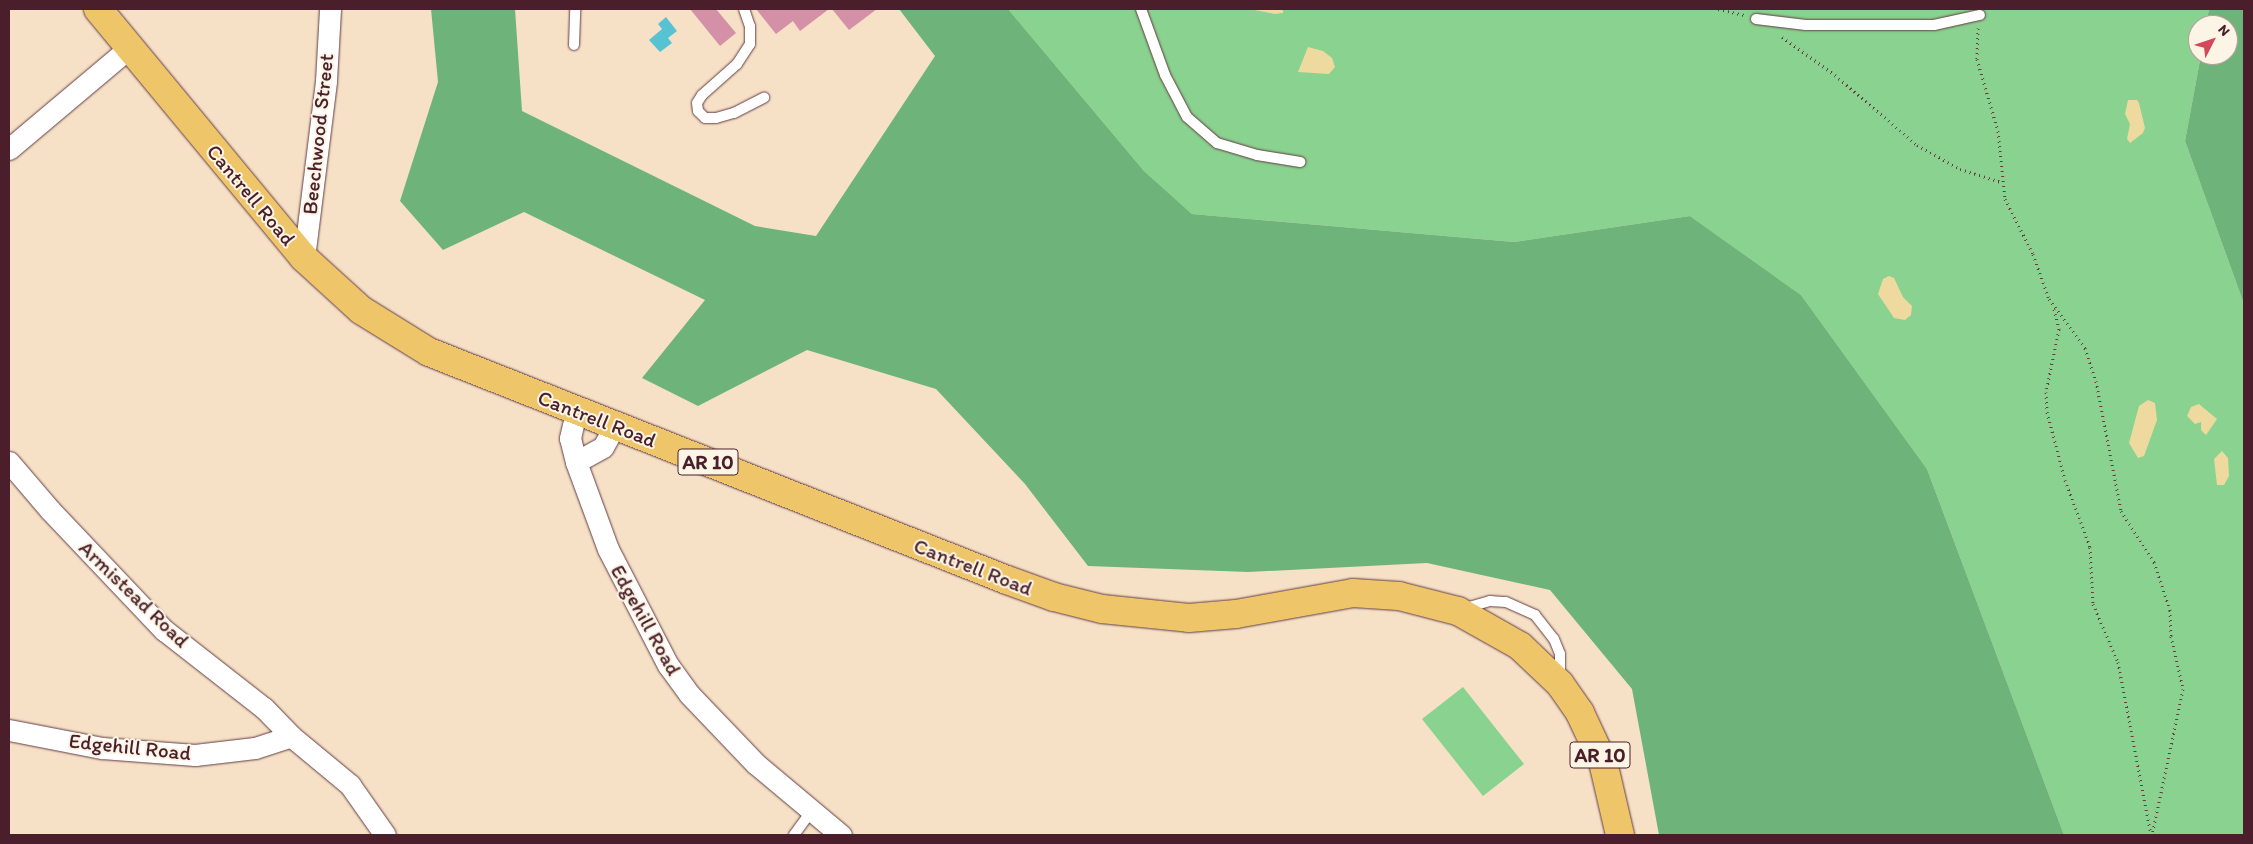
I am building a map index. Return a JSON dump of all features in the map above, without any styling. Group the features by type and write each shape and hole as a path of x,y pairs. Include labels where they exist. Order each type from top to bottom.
{"main road":[{"name":"Cantrell Road","path":"98,9 304,258 361,310 394,333 429,352 576,412 615,425 1054,597 1102,609 1189,618 1236,614 1353,593 1399,596 1458,611 1520,646 1560,684 1580,713 1603,762 1620,835"}],"street":[{"name":"Beechwood Street","path":"304,258 326,81 330,9"},
{"path":"9,148 130,48"},
{"name":"Edgehill Road","path":"576,412 570,438 576,462 608,549 668,665 690,694 756,764 840,835"},
{"path":"576,462 603,447 615,425"},
{"name":"Armistead Road","path":"9,462 50,510 164,630 264,708 291,736"},
{"name":"Edgehill Road","path":"9,730 102,748 195,755 255,748 291,736"},
{"path":"291,736 350,785 385,835"}],"lane":[{"path":"574,9 574,45"},
{"path":"744,9 750,26 750,44 736,64 702,95 698,103 698,111 705,118 716,118 734,113 764,98"},
{"path":"1141,9 1165,75 1187,118 1217,143 1257,155 1300,162"},
{"path":"1756,18 1806,25 1934,25 1980,15"},
{"path":"794,835 811,812"}],"path":[{"path":"1718,9 1756,18 1835,75 1917,145 1960,169 2002,182"},
{"path":"1980,15 1977,59 1998,131 2002,182 2010,213 2033,254 2059,329 2046,392 2047,412 2065,480 2090,547 2092,604 2118,662 2151,835"},
{"path":"2051,302 2080,338 2088,354 2096,381 2111,471 2121,511 2154,562 2170,610 2171,636 2183,689 2151,835"}],"green space":[{"path":"431,9 515,9 522,111 755,226 816,236 935,56 899,9 1008,9 1144,171 1192,214 1514,242 1690,216 1801,295 1927,469 2064,835 1659,835 1632,689 1550,590 1427,563 1248,572 1088,566 1025,484 936,389 807,350 698,406 642,378 705,300 524,212 443,250 400,201 438,82"},
{"path":"1008,9 2209,9 2208,15 2188,15 2188,65 2199,65 2185,141 2244,304 2244,835 2064,835 1927,469 1801,295 1690,216 1514,242 1192,214 1144,171"},
{"path":"2209,9 2244,9 2244,304 2185,141 2199,65 2238,65 2238,15 2208,15"},
{"path":"1463,687 1524,764 1483,796 1422,719"}],"sand":[{"path":"1250,9 1283,9 1283,13 1275,14"},
{"path":"1308,47 1323,51 1332,58 1335,67 1329,74 1298,72"},
{"path":"2128,100 2137,100 2139,103 2145,128 2143,133 2130,143 2127,139 2130,124 2125,114"},
{"path":"1889,276 1894,278 1903,297 1912,306 1911,315 1905,320 1894,318 1878,294 1883,279"},
{"path":"2148,400 2155,403 2157,420 2144,456 2138,458 2129,443 2139,406"},
{"path":"2199,404 2217,419 2206,435 2201,430 2201,422 2195,424 2187,416 2191,407"},
{"path":"2222,451 2228,458 2229,476 2224,485 2217,485 2214,459"}],"water":[{"path":"666,17 677,31 668,38 672,43 660,52 649,40 662,29 658,24"}],"building":[{"path":"690,9 716,9 736,33 720,46"},
{"path":"756,9 829,9 800,31 793,21 776,34"},
{"path":"832,9 877,9 849,30"}]}
